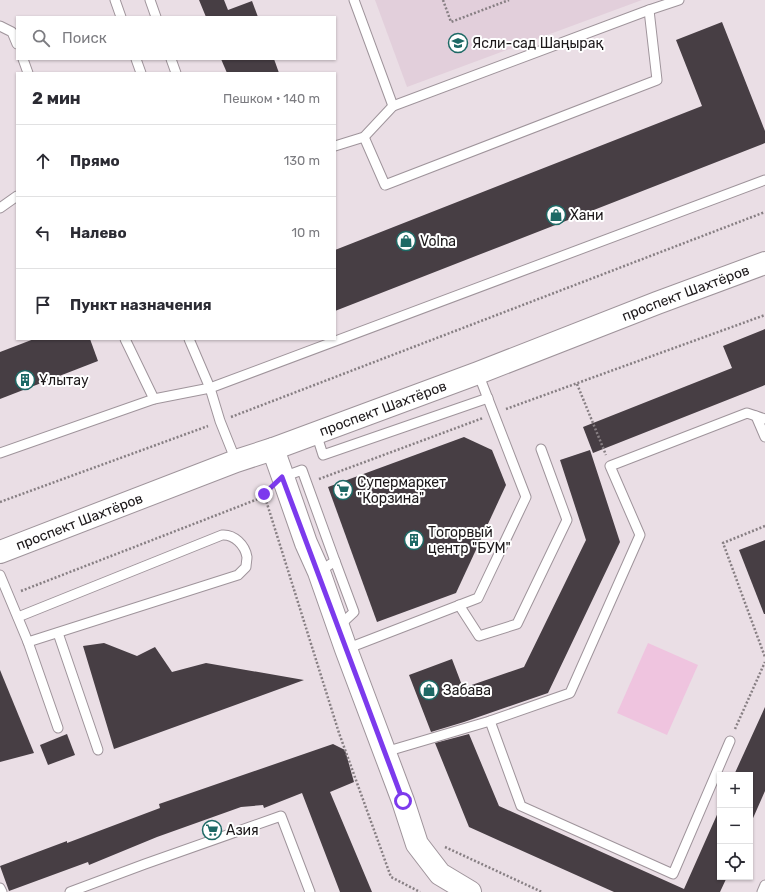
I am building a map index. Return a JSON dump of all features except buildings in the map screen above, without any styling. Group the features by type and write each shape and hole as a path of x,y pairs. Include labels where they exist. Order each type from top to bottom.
{"street":[{"name":"проспект Шахтёров","path":"0,552 236,461 273,449 478,373 657,303 765,263"},
{"path":"273,449 306,543 327,566 338,627 418,844 440,874 470,892"}],"lane":[{"path":"115,0 121,16"},
{"path":"150,0 156,16"},
{"path":"354,0 393,106"},
{"path":"336,146 364,137 393,106 679,0"},
{"path":"364,137 385,185 657,80 649,10"},
{"path":"0,26 12,32 16,42"},
{"path":"23,60 28,72"},
{"path":"136,60 141,72"},
{"path":"171,60 176,72"},
{"path":"0,453 154,399 210,388 765,180"},
{"path":"0,208 16,197"},
{"path":"125,340 154,399"},
{"path":"189,340 210,388 220,421 236,461"},
{"path":"346,650 478,598 526,497 478,373"},
{"path":"316,433 323,455 488,398"},
{"path":"385,752 490,721 570,693 640,535 610,466 747,413 765,419"},
{"path":"756,416 765,437"},
{"path":"459,605 479,636 517,624 567,520 541,449"},
{"path":"282,477 302,470 307,483 327,566"},
{"path":"18,617 222,535 228,534 242,544 247,557 246,567 238,575 28,642"},
{"path":"0,575 28,642 58,728"},
{"path":"58,633 98,750"},
{"path":"490,721 521,806 673,874 730,741"},
{"path":"70,892 281,816 310,892"},
{"path":"762,892 765,885"},
{"path":"0,888 2,892"}],"path":[{"path":"443,0 451,22 509,0"},
{"path":"0,502 220,421 765,212"},
{"path":"307,483 765,315"},
{"path":"577,384 610,466"},
{"path":"9,595 258,498 282,477"},
{"path":"264,494 339,733 391,877 420,892"},
{"path":"765,526 723,543 765,656"},
{"path":"730,741 765,662"},
{"path":"444,847 542,892"}],"shaded area":[{"name":"Ясли-сад Шаңырақ","path":"375,0 642,0 407,87"},
{"path":"648,643 698,665 667,735 617,713"}],"place":[{"name":"Ясли-сад Шаңырақ","path":"458,43"},
{"name":"Хани","path":"556,215"},
{"name":"Volna","path":"406,241"},
{"name":"Ұлытау","path":"25,380"},
{"name":"Супермаркет \"Корзина\"","path":"343,490"},
{"name":"Тогорвый центр \"БУМ\"","path":"414,540"},
{"name":"Забава","path":"429,690"},
{"name":"Азия","path":"212,830"}],"route":[{"path":"264,494 282,477 306,543 319,572 346,650 403,801"}]}
